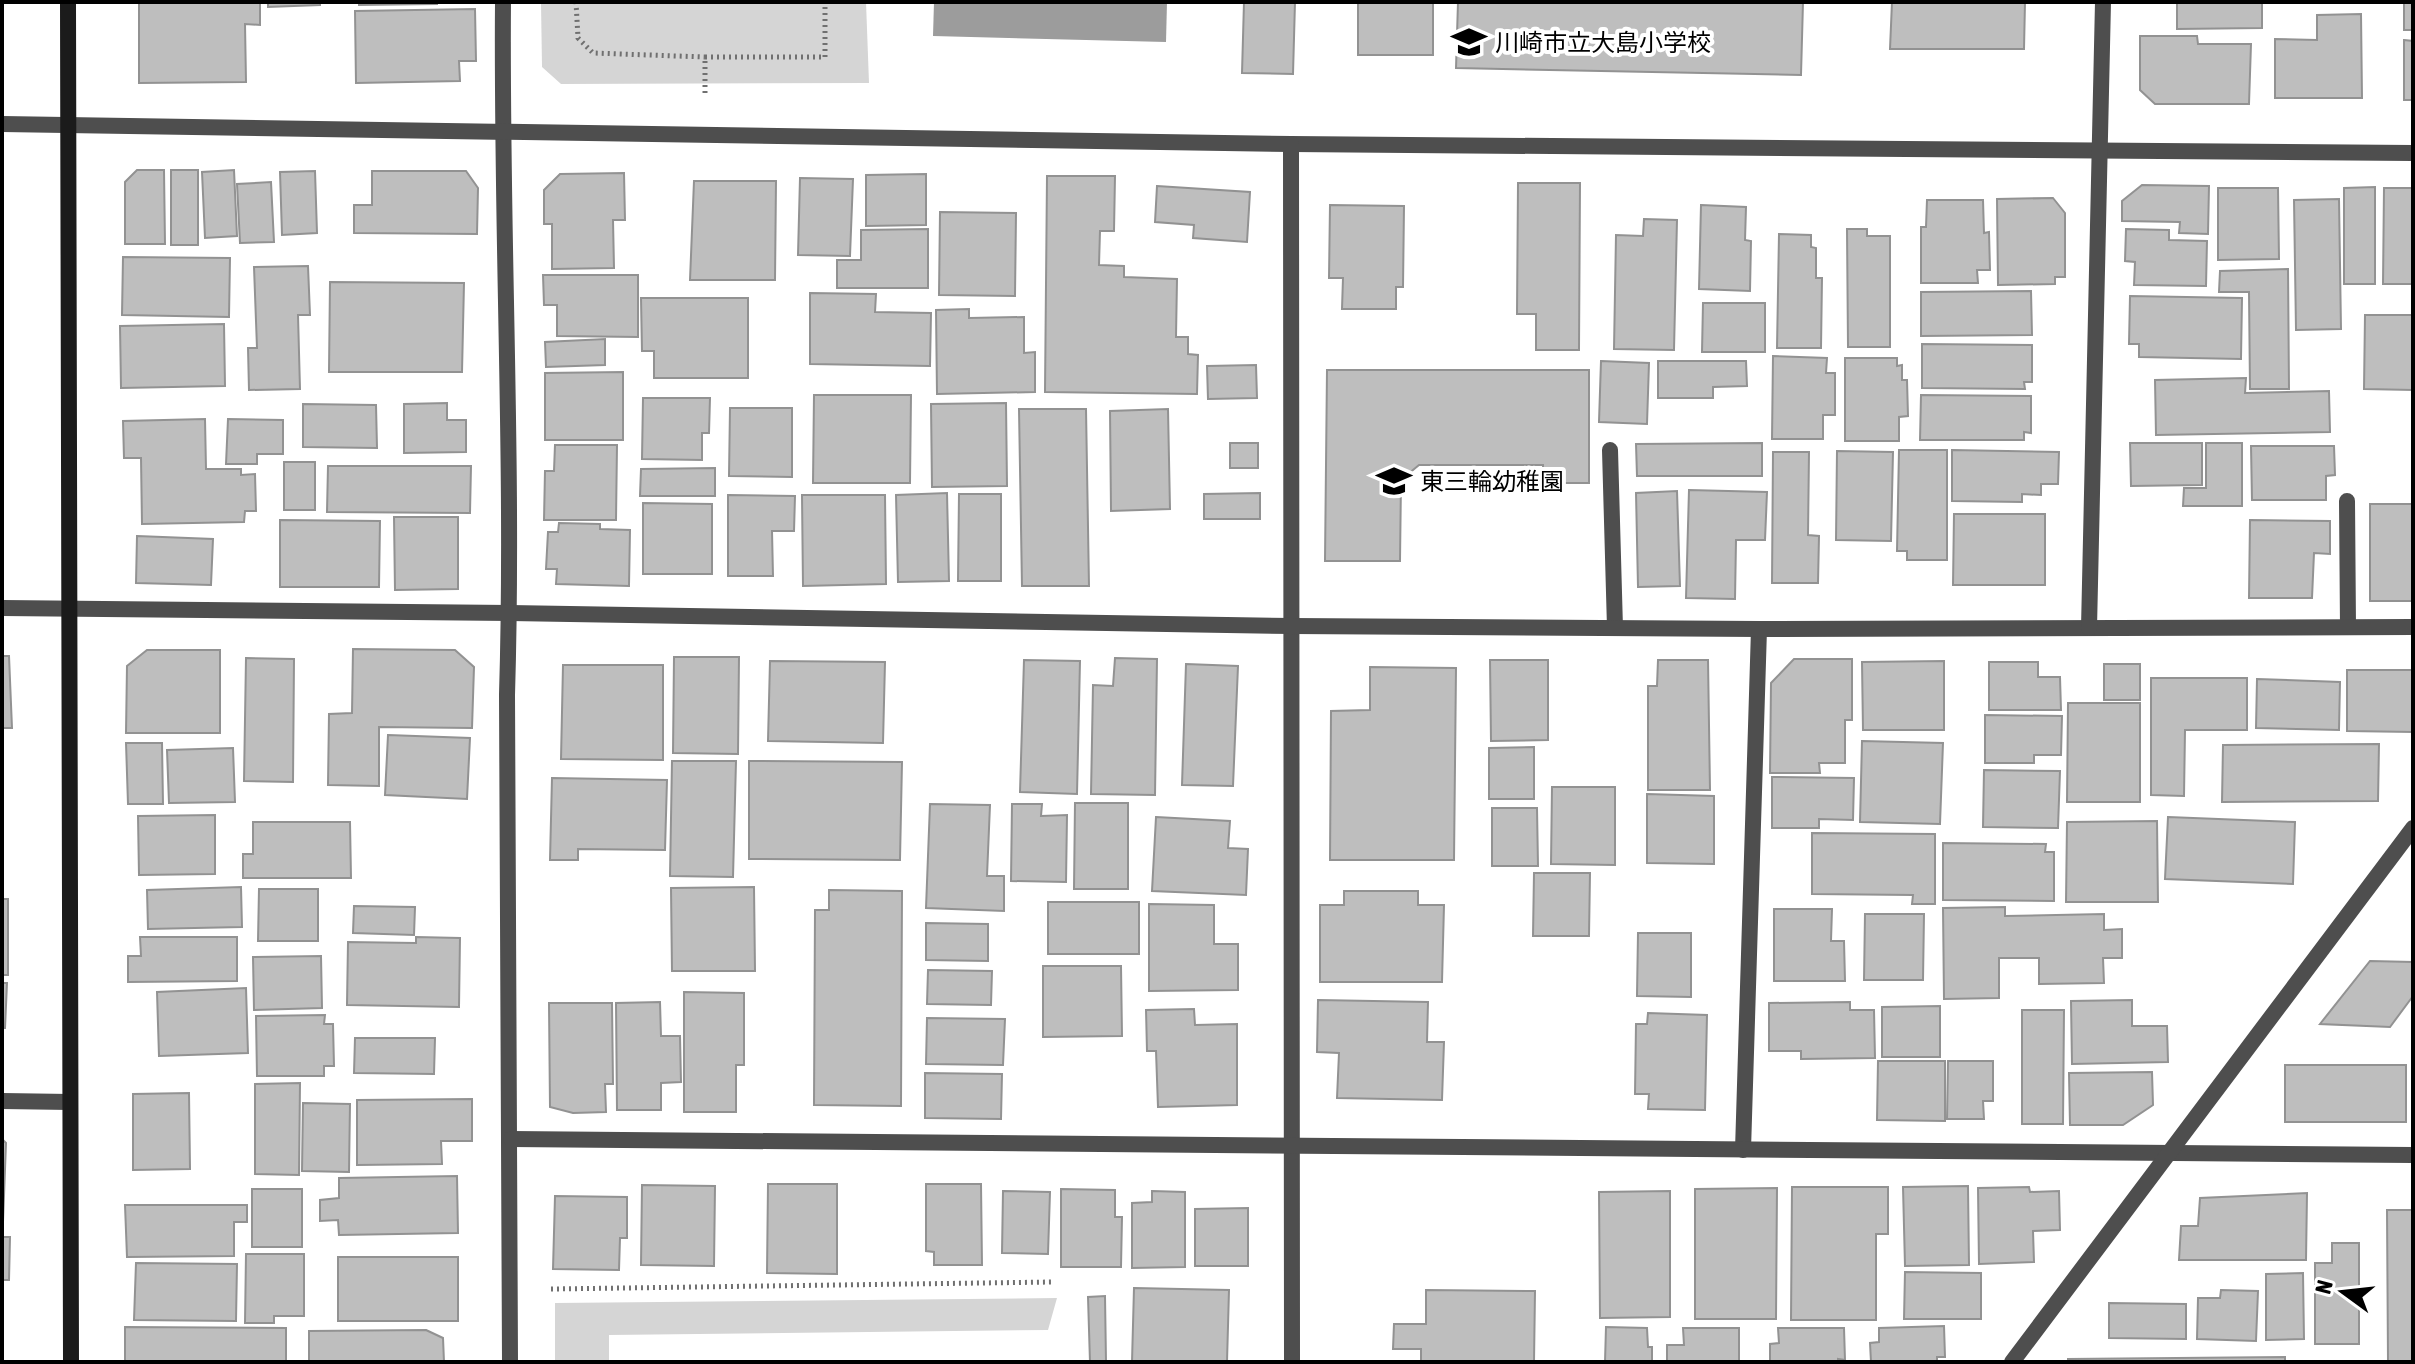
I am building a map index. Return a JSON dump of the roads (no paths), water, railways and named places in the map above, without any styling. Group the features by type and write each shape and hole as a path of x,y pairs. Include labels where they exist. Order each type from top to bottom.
{"street":[{"path":"68,2 71,1362"},
{"path":"503,2 502,131 510,613 507,695 510,1362"},
{"path":"2089,628 2103,2"},
{"path":"2,124 1291,144 2413,153"},
{"path":"1291,144 1292,1362"},
{"path":"1610,450 1615,628"},
{"path":"2347,501 2348,627"},
{"path":"2,608 1292,626 1759,629 2413,627"},
{"path":"1743,1150 1759,629"},
{"path":"2012,1362 2413,828"},
{"path":"2,1101 70,1102"},
{"path":"511,1139 2413,1155"}],"place":[{"name":"川崎市立大島小学校","path":"1469,42"},
{"name":"東三輪幼稚園","path":"1394,481"}]}
